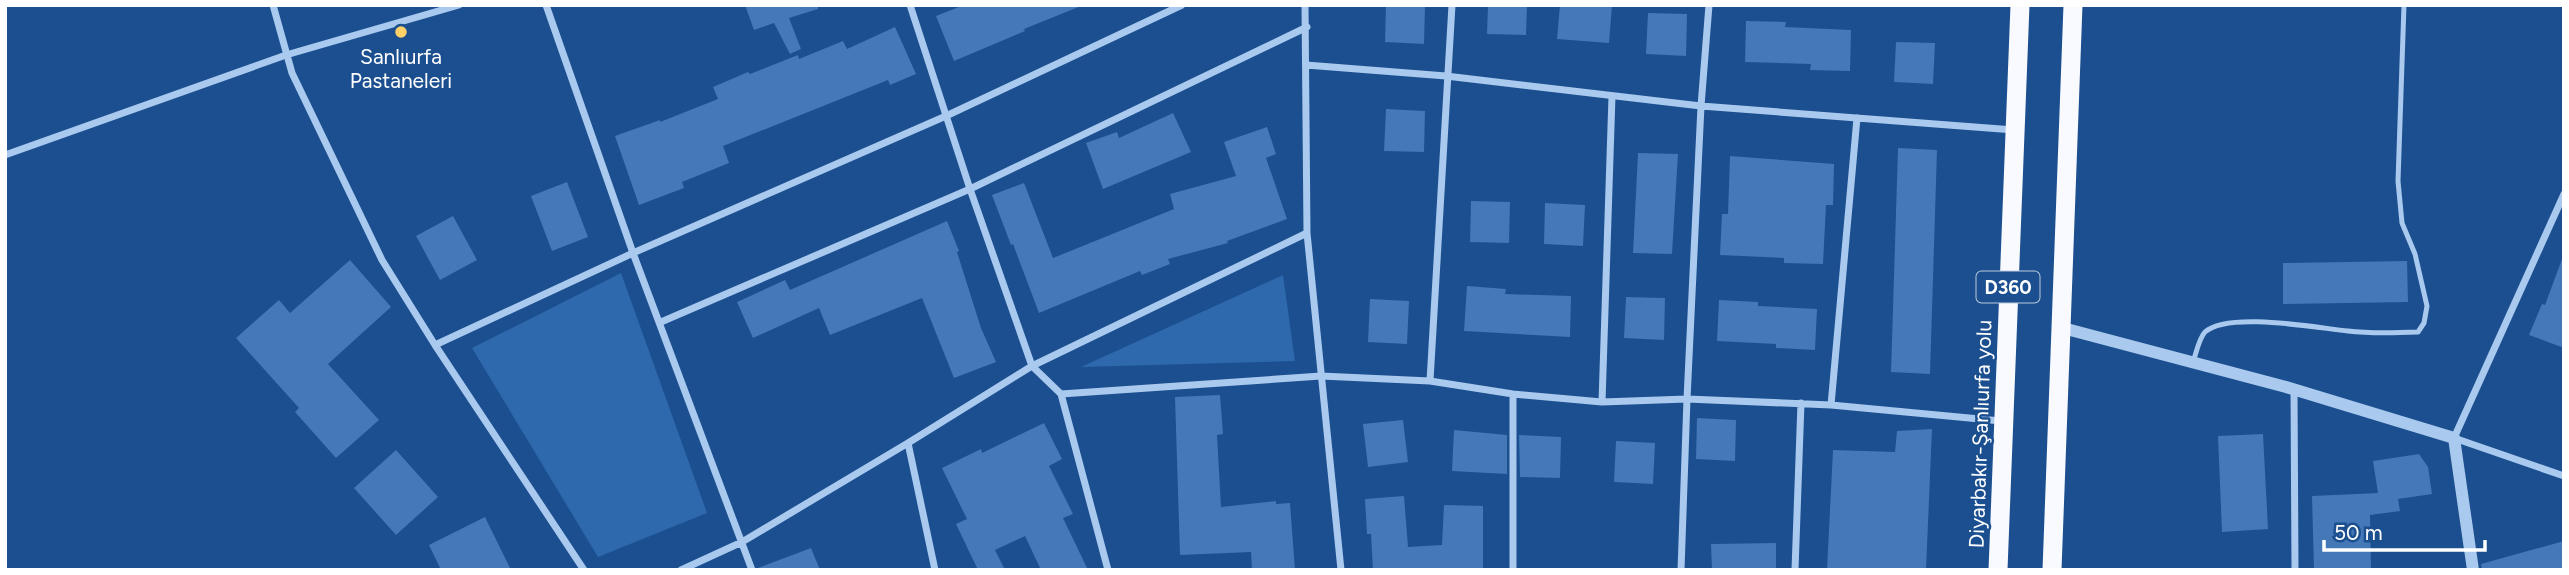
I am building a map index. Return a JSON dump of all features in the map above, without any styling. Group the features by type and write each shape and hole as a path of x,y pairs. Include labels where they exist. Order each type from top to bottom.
{"highway":[{"name":"Diyarbakır-Şanlıurfa yolu","path":"1998,570 2020,5"},
{"name":"D360","path":"2052,570 2073,5"}],"street":[{"path":"273,5 292,73 382,260 584,570"},
{"path":"5,155 286,55 459,5"},
{"path":"546,5 633,253 752,570"},
{"path":"910,5 1032,366 1061,394 1108,570"},
{"path":"435,345 633,253 946,116 1182,5"},
{"path":"1305,5 1307,233 1341,570"},
{"path":"1430,381 1452,5"},
{"path":"1681,570 1700,107 1709,5"},
{"path":"661,322 970,189 1307,27"},
{"path":"1306,65 1447,76 1700,107 2015,130"},
{"path":"1602,402 1612,96"},
{"path":"1831,405 1857,118"},
{"path":"2473,570 2454,438 2564,194"},
{"path":"681,570 742,542 1032,366 1307,233"},
{"path":"2059,327 2294,389 2454,438 2564,477"},
{"path":"1061,394 1321,376 1430,381 1513,394 1602,402 1687,399 1801,402 2002,421"},
{"path":"2294,389 2295,570"},
{"path":"1513,394 1513,570"},
{"path":"1795,570 1801,402"},
{"path":"908,443 935,570"}],"lane":[{"path":"2193,362 2203,334 2217,326 2234,323 2292,323 2380,334 2418,332 2424,323 2427,306 2425,289 2402,223 2398,181 2404,5"}],"shaded area":[{"path":"621,273 707,513 598,557 472,348"},
{"path":"1283,275 1295,361 1081,367"}],"building":[{"path":"745,5 818,5 818,9 789,18 801,49 790,54 774,23 754,30"},
{"path":"964,5 1081,6 954,61 936,16"},
{"path":"1386,5 1425,5 1424,44 1385,42"},
{"path":"1488,5 1527,5 1526,35 1487,34"},
{"path":"1560,5 1612,5 1609,43 1557,39"},
{"path":"1648,13 1687,14 1686,56 1646,54"},
{"path":"1746,21 1786,22 1785,27 1851,30 1850,71 1810,70 1811,64 1745,62"},
{"path":"895,27 916,74 890,85 888,80 723,146 729,163 682,182 684,188 639,205 615,136 718,99 713,87 748,72 750,74 798,55 799,59 843,41 847,49"},
{"path":"1896,42 1935,43 1933,84 1894,82"},
{"path":"1386,109 1425,111 1424,152 1384,151"},
{"path":"1173,113 1191,152 1103,189 1086,143 1117,132 1119,138"},
{"path":"1267,127 1276,154 1266,158 1287,219 1227,241 1228,243 1168,259 1170,264 1142,275 1140,271 1039,313 992,195 1024,183 1053,258 1174,209 1170,194 1236,176 1224,142"},
{"path":"1898,148 1937,150 1930,374 1891,372"},
{"path":"1638,153 1678,154 1672,254 1633,253"},
{"path":"1730,156 1834,164 1833,205 1826,205 1823,264 1784,263 1784,258 1720,255 1722,214 1728,214"},
{"path":"567,182 588,237 552,251 531,196"},
{"path":"1471,201 1510,202 1509,243 1470,242"},
{"path":"1545,203 1585,205 1583,246 1544,244"},
{"path":"453,216 477,260 440,280 416,236"},
{"path":"947,221 959,251 957,252 981,328 996,362 954,378 922,298 830,335 819,308 753,338 737,302 785,280 790,290"},
{"path":"2562,259 2564,348 2529,335 2542,304 2545,305"},
{"path":"350,260 391,307 328,364 379,420 336,458 295,412 299,408 236,338 279,300 290,313"},
{"path":"2407,261 2408,302 2283,304 2283,263"},
{"path":"1467,286 1506,289 1505,294 1571,296 1570,337 1464,331"},
{"path":"1626,297 1665,298 1664,340 1624,338"},
{"path":"1370,299 1409,301 1407,344 1368,342"},
{"path":"1719,300 1758,302 1758,306 1817,309 1815,350 1776,348 1776,344 1717,341"},
{"path":"1220,395 1223,434 1217,435 1221,507 1276,501 1276,504 1290,503 1295,570 1252,570 1251,552 1180,555 1175,397"},
{"path":"1697,418 1736,420 1735,461 1696,459"},
{"path":"1403,420 1408,462 1368,467 1363,424"},
{"path":"1044,423 1062,459 1049,466 1073,514 1063,518 1088,570 1041,570 1025,536 995,550 1005,570 978,570 956,524 967,519 942,468 981,449 982,453"},
{"path":"1932,429 1926,570 1827,570 1833,450 1895,452 1897,431"},
{"path":"1454,430 1507,435 1507,474 1452,471"},
{"path":"2263,434 2268,529 2222,532 2218,436"},
{"path":"1519,435 1561,437 1560,478 1520,477"},
{"path":"1616,441 1655,443 1653,484 1614,482"},
{"path":"396,450 438,497 396,535 354,488"},
{"path":"2419,454 2428,467 2432,494 2398,499 2400,511 2370,515 2371,570 2314,570 2312,496 2378,493 2373,461"},
{"path":"1404,496 1408,547 1442,545 1444,505 1483,506 1483,570 1373,570 1365,499"},
{"path":"485,517 511,570 441,570 429,545"},
{"path":"2564,541 2564,570 2482,570 2481,564"},
{"path":"1776,543 1776,570 1712,570 1711,544"},
{"path":"811,548 820,570 758,570 758,568"}],"place":[{"name":"Sanlıurfa Pastaneleri","path":"401,32"}]}
